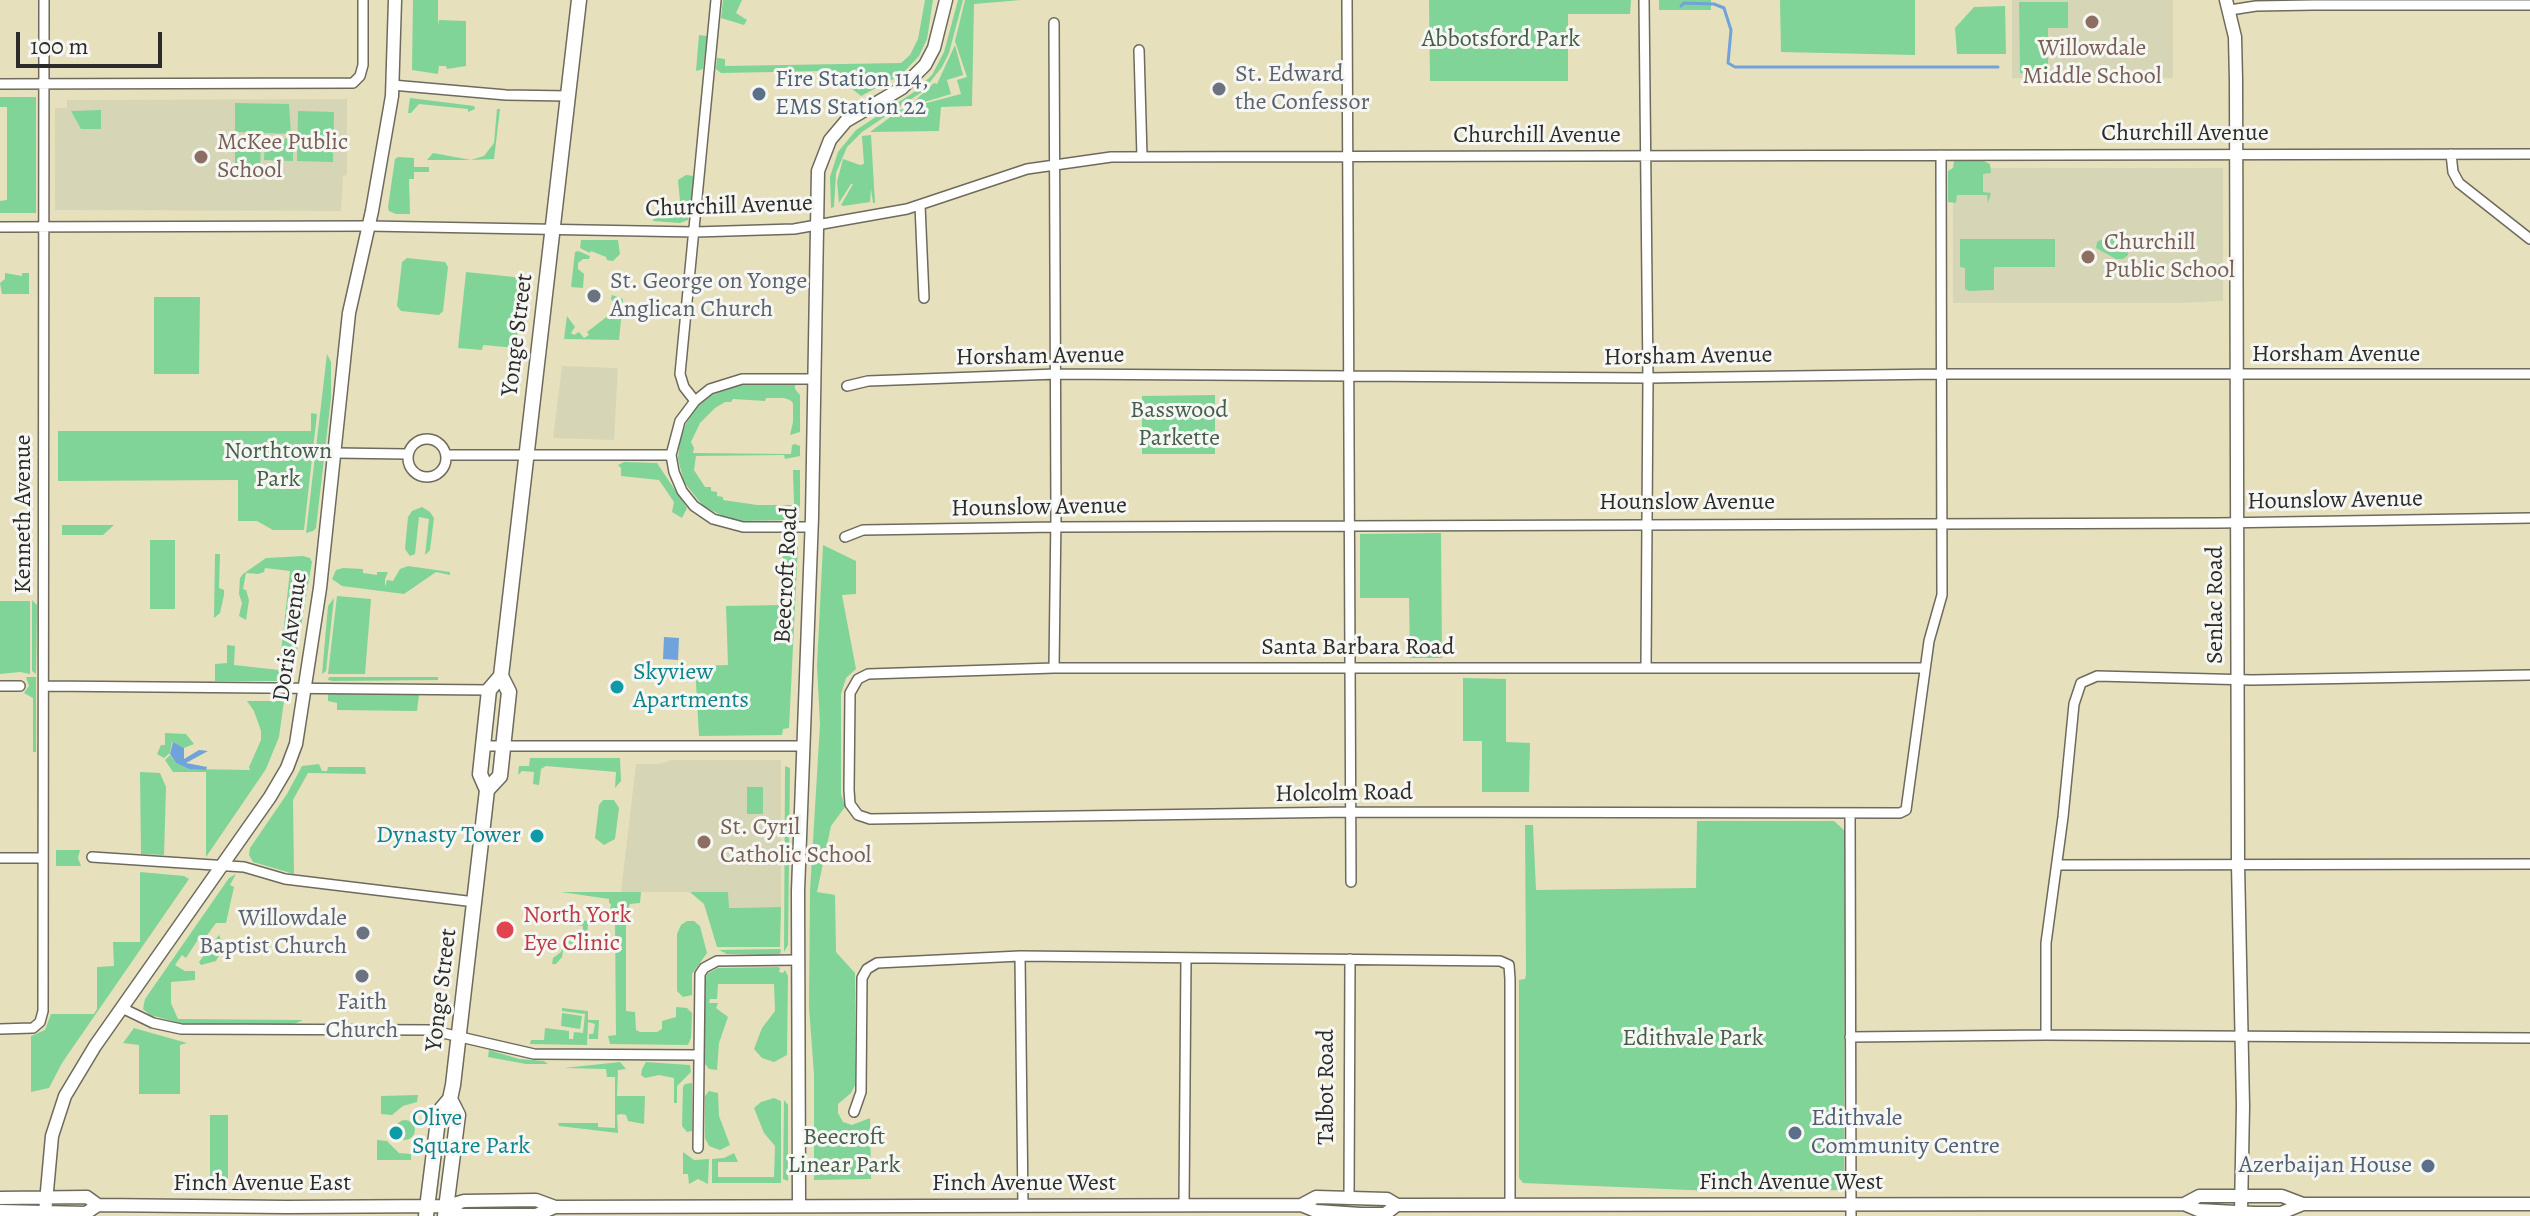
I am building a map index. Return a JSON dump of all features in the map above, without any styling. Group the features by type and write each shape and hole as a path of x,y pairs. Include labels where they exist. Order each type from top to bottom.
{"main road":[{"name":"Yonge Street","path":"487,790 500,776 509,692 501,676 579,0"},
{"path":"489,690 501,676"},
{"name":"Yonge Street","path":"426,1211 439,1112 450,1099 459,1036 487,790 480,774 489,690"},
{"name":"Yonge Street","path":"446,1211 458,1115 450,1099"}],"street":[{"name":"Kenneth Avenue","path":"0,1029 31,1029 37,1026 43,1011 44,0"},
{"path":"0,84 350,84 359,79 363,65 363,0"},
{"name":"Doris Avenue","path":"45,1214 52,1136 65,1096 80,1069 287,768 299,733 336,453 349,313 369,226 392,85 395,0"},
{"path":"695,401 684,387 680,374 716,0"},
{"name":"Beecroft Road","path":"799,1211 798,960 812,527 818,171 830,140 846,121 902,88 919,73 934,48 946,0"},
{"path":"1347,0 1351,882"},
{"path":"1644,0 1648,378 1646,667"},
{"path":"2228,5 2530,5"},
{"name":"Senlac Road","path":"2228,5 2235,37 2238,864 2243,1106 2241,1212"},
{"path":"1054,23 1054,668"},
{"path":"1139,50 1142,157"},
{"path":"392,85 506,95 568,96"},
{"path":"2451,154 2453,173 2459,183 2530,239"},
{"name":"Churchill Avenue","path":"0,227 369,226 695,232 794,229 920,205 998,177 1097,158 2530,154"},
{"path":"1925,668 1942,595 1941,155"},
{"path":"920,205 924,298"},
{"name":"Horsham Avenue","path":"847,386 868,381 1056,374 1648,378 1941,374 2530,374"},
{"path":"812,527 743,527 713,519 694,506 682,491 671,455 678,425 695,401 710,389 731,381 814,379"},
{"path":"427,440 441,445 447,455 443,470 425,475 411,471 406,454 413,445 427,440"},
{"path":"336,453 406,454"},
{"path":"447,455 671,455"},
{"name":"Hounslow Avenue","path":"845,537 863,530 1056,527 2238,523 2530,518"},
{"name":"Santa Barbara Road","path":"850,742 850,693 858,679 868,674 1054,668 1925,668"},
{"name":"Holcolm Road","path":"850,742 850,804 858,815 870,819 1349,812 1900,813 1906,810 1925,668"},
{"path":"2046,1035 2046,943 2074,704 2081,683 2097,676 2238,680 2530,675"},
{"path":"0,686 20,686"},
{"path":"44,686 489,690"},
{"path":"483,746 804,746"},
{"path":"1850,813 1852,1210"},
{"path":"92,857 244,867 285,879 475,902"},
{"path":"0,858 43,858"},
{"path":"2057,865 2530,864"},
{"path":"1020,956 1023,1206"},
{"path":"854,1112 861,1092 862,978 867,969 877,963 1020,956 1490,960 1509,965 1510,1205"},
{"path":"1177,1209 1186,958"},
{"name":"Talbot Road","path":"1348,1214 1350,959"},
{"path":"698,1148 698,981 704,968 717,961 798,960"},
{"path":"122,1008 153,1023 181,1029 430,1030 534,1054 698,1055"},
{"path":"1850,1037 2530,1038"},
{"name":"Finch Avenue West","path":"2184,1204 2199,1196 2282,1196 2303,1204 2425,1210 2530,1204"},
{"name":"Finch Avenue East","path":"0,1198 87,1197 98,1205"},
{"name":"Finch Avenue West","path":"446,1211 464,1201 536,1200 555,1207 671,1211 932,1211 1023,1206 1062,1211 1239,1211 1301,1205 1316,1197 1387,1199 1397,1205 1647,1210 1941,1210 2184,1204 2198,1210 2281,1213 2303,1204"},
{"name":"Finch Avenue East","path":"0,1211 86,1213 98,1205 446,1211"},
{"name":"Finch Avenue West","path":"1301,1205 1316,1211 1348,1214 1385,1214 1397,1205"}],"shaded area":[{"name":"Willowdale Middle School","path":"2012,0 2173,0 2173,78 2012,78"},
{"name":"McKee Public School","path":"347,99 347,175 343,176 341,211 55,210 55,108 67,108 67,100"},
{"name":"Churchill Public School","path":"1953,168 2223,168 2223,301 1953,303"},
{"path":"562,366 618,368 614,440 553,438"},
{"name":"St. Cyril Catholic School","path":"671,760 781,760 781,907 728,908 727,892 621,892 636,764 659,764"}],"green space":[{"path":"413,0 438,0 438,25 439,20 466,21 466,66 447,69 446,66 439,66 438,74 412,70"},
{"path":"723,0 742,0 736,13 747,20 744,25 721,18"},
{"path":"925,0 933,0 927,39 919,56 901,75 861,96 851,88 865,80 855,69 851,75 824,71 721,73 716,69 717,58 725,59 725,66 901,63 910,55 918,39"},
{"path":"958,0 963,0 949,53 942,67 922,92 862,132 847,147 836,173 834,207 831,208 830,177 838,152 856,130 914,92 932,75 944,52"},
{"path":"965,0 1021,0 974,4 972,106 941,107 939,131 870,132 900,110 961,94 957,80 967,77 955,41"},
{"name":"Abbotsford Park","path":"1429,0 1631,0 1630,14 1568,14 1568,81 1430,81"},
{"path":"1659,0 1711,0 1711,10 1659,10"},
{"path":"1780,0 1915,0 1915,55 1781,52"},
{"path":"2019,2 2068,2 2068,28 2048,28 2048,73 2020,73"},
{"path":"2005,6 2006,54 1957,54 1955,28 1974,7"},
{"path":"699,35 707,36 703,69 696,71"},
{"path":"955,45 963,75 947,80 951,94 908,107 934,83 937,84"},
{"path":"0,97 36,97 36,213 0,213 0,201 7,200 7,107 0,107"},
{"path":"410,98 474,106 475,109 468,112 468,109 419,104 408,113"},
{"path":"235,103 289,104 291,134 235,132"},
{"path":"497,109 500,109 494,159 471,160 484,156 494,143"},
{"path":"101,110 101,129 81,129 71,111"},
{"path":"298,111 334,112 333,162 297,161"},
{"path":"871,135 875,203 871,189 870,202 843,206 853,184 839,203 837,182 843,159 864,164 862,136"},
{"path":"235,136 261,137 260,174 235,174"},
{"path":"265,138 293,139 293,161 264,160"},
{"path":"433,153 471,160 427,160"},
{"path":"414,158 414,167 429,167 429,172 414,172 414,179 409,179 410,214 396,214 388,207 395,159"},
{"path":"1954,161 1984,161 1990,164 1991,173 1983,174 1983,192 1991,193 1988,203 1987,195 1957,195 1956,203 1948,202 1948,171 1953,168"},
{"path":"686,175 694,176 691,201 680,201 678,180"},
{"path":"682,207 691,207 688,220 680,223 653,221 655,211 679,211"},
{"path":"2115,232 2128,235 2128,255 2123,259 2116,259 2096,248 2097,242"},
{"path":"1960,239 2055,239 2055,267 1994,267 1994,290 1969,291 1965,289 1965,268 1960,267"},
{"path":"581,240 618,240 620,254 613,261 607,260 580,248"},
{"path":"575,252 590,256 578,263 578,269 584,274 583,288 571,287"},
{"path":"407,258 445,262 448,267 443,311 439,315 401,311 397,306 402,262"},
{"path":"466,272 524,278 516,348 483,345 482,350 458,348"},
{"path":"5,273 22,276 22,273 29,273 29,294 2,294 0,283 5,279"},
{"path":"612,295 623,299 619,340 564,339 567,316 575,327 571,333 579,332 584,338 589,335 587,332 618,308 611,299"},
{"path":"154,297 200,297 199,374 154,374"},
{"path":"327,354 331,362 331,398 316,528 306,533"},
{"path":"740,385 795,385 800,395 800,432 790,435 793,403 790,400 733,399 715,408 700,423 691,442 693,453 791,454 792,445 795,444 800,446 800,456 785,459 784,455 696,456 694,470 705,487 711,487 711,491 717,492 723,500 757,505 794,505 793,470 800,470 800,509 795,520 739,521 727,518 703,506 684,482 678,459 686,424 696,408 712,395"},
{"name":"Basswood Parkette","path":"1215,395 1215,454 1142,454 1142,396"},
{"name":"Northtown Park","path":"311,413 317,414 304,530 273,530 257,521 238,521 238,480 58,481 58,431 311,431"},
{"path":"624,462 657,463 687,508 682,518 672,512 674,502 659,480 621,476 618,465"},
{"path":"422,507 434,518 430,550 425,555 429,519 419,517 415,554 410,556 405,549 408,517 412,511"},
{"path":"62,525 114,525 103,535 62,535"},
{"path":"783,533 794,535 798,545 789,728 783,729 782,735 699,736 695,666 728,665 726,606 782,605"},
{"path":"1441,533 1442,658 1410,658 1409,598 1360,598 1360,534"},
{"path":"150,540 175,540 175,609 150,609"},
{"name":"Beecroft Linear Park","path":"823,545 856,561 856,594 842,595 856,669 846,678 841,694 841,794 845,807 831,826 817,892 835,895 836,952 855,973 855,1085 838,1104 838,1113 843,1122 852,1125 870,1118 871,1179 814,1180 814,1075 809,1007 810,891 820,724 817,666"},
{"path":"215,554 220,554 219,588 224,590 224,595 220,613 214,618"},
{"path":"303,556 312,562 293,674 285,675 285,680 281,681 215,681 215,664 227,663 227,645 235,646 234,665 279,670 290,571 265,568 258,574 246,573 243,589 249,600 246,620 239,616 242,603 240,578 243,574 266,558"},
{"path":"408,566 450,572 450,575 436,572 404,594 342,586 332,579 336,570 343,568 363,569 363,573 377,575 377,572 388,572 385,587 387,580 393,581 400,569"},
{"path":"337,596 371,599 365,674 328,674"},
{"path":"334,598 326,671 322,674 328,606"},
{"path":"32,600 37,605 36,674 32,671"},
{"path":"0,601 30,601 30,674 0,674"},
{"path":"26,677 36,677 36,752 33,752 33,698 24,693 29,686"},
{"path":"329,677 438,677 438,680 333,681 328,680"},
{"path":"1463,678 1506,679 1506,742 1530,743 1529,792 1482,792 1482,741 1463,741"},
{"path":"328,694 419,695 417,711 337,710 337,703 328,701"},
{"path":"247,701 284,701 279,737 266,769 206,857 206,772 173,772 165,760 170,755 176,763 189,769 250,770 261,740 261,731"},
{"path":"165,733 186,734 194,744 184,748 172,742 170,753 164,758 157,754 161,745 165,745"},
{"path":"530,758 620,758 621,781 615,788 616,772 546,766 541,769 539,785 533,784 534,772 522,771 518,775 519,766 529,766"},
{"path":"319,764 322,771 327,771 328,767 365,767 366,774 308,773 293,800 294,874 253,862 249,855 250,848 302,766"},
{"path":"785,766 790,768 788,945 784,952"},
{"path":"140,772 160,773 166,787 164,855 141,854"},
{"path":"747,787 763,787 763,814 747,814"},
{"path":"603,800 614,800 619,808 615,839 604,845 595,838 599,805"},
{"name":"Edithvale Park","path":"1697,821 1834,821 1845,831 1844,1190 1713,1191 1523,1183 1519,1178 1519,980 1525,979 1526,974 1525,825 1533,825 1536,890 1696,888"},
{"path":"56,850 80,850 78,858 81,866 56,866"},
{"path":"140,872 189,879 62,1063 49,1088 31,1092 31,1036 45,1030 51,1014 94,1014 97,1009 97,967 114,966 113,942 140,942"},
{"path":"236,874 230,885 234,887 226,923 216,923 205,938 199,938 186,958 182,955 175,965 185,971 195,971 195,980 171,982 171,1003 178,1019 303,1020 294,1024 204,1024 180,1023 150,1015 143,1009 145,999 229,878"},
{"path":"561,892 641,892 640,903 630,904 626,913 626,1011 635,1012 636,1030 657,1032 662,1029 662,1021 676,1017 676,1007 687,1008 692,1013 688,1045 610,1044 608,1036 616,1035 615,920 607,920 606,917 611,904 609,899"},
{"path":"690,892 728,892 729,908 781,907 780,947 717,947 704,904"},
{"path":"562,918 588,921 587,946 564,943 581,942 583,926 562,923"},
{"path":"687,921 694,921 700,926 707,953 692,974 692,995 683,997 677,991 677,934"},
{"path":"219,935 224,946 216,961 201,965 199,962"},
{"path":"564,944 562,957 552,964 553,958 561,952"},
{"path":"719,950 781,950 780,954 772,955 727,954"},
{"path":"778,967 779,972 785,970 788,976 787,1055 774,1062 762,1058 754,1049 762,1028 775,1011 774,984 718,984 717,999 710,999 709,1003 718,1003 716,1008 728,1017 719,1043 717,1070 709,1069 705,1064 707,974 718,968"},
{"path":"562,1008 588,1011 588,1020 599,1020 598,1039 589,1039 595,1024 588,1022 587,1045 530,1044 531,1040 544,1040 545,1028 569,1031 569,1039 573,1039 574,1032 583,1033 585,1014 562,1011"},
{"path":"562,1013 582,1016 580,1029 561,1026"},
{"path":"134,1028 187,1043 180,1045 180,1094 139,1094 139,1045 123,1043"},
{"path":"489,1050 548,1064 526,1064 488,1057"},
{"path":"620,1062 626,1069 618,1070 617,1096 645,1096 644,1124 628,1121 626,1115 621,1114 617,1115 618,1133 559,1126 558,1123 598,1123 598,1127 615,1128 615,1077 607,1077 606,1069 564,1068"},
{"path":"646,1062 690,1065 691,1072 677,1086 677,1103 674,1103 674,1078 659,1075 645,1078 641,1075"},
{"path":"692,1083 692,1131 687,1132 682,1126 683,1087"},
{"path":"709,1091 718,1093 719,1116 730,1145 720,1150 709,1146 705,1138 705,1096"},
{"path":"418,1095 417,1102 403,1106 392,1115 381,1114 381,1096"},
{"path":"774,1098 781,1101 781,1183 712,1183 712,1159 734,1153 738,1162 718,1162 718,1177 774,1177 775,1146 764,1133 754,1108"},
{"path":"784,1100 788,1105 788,1181 783,1179"},
{"path":"210,1115 228,1115 228,1184 207,1184 210,1180"},
{"path":"405,1120 412,1123 415,1130 412,1137 405,1140 398,1137 395,1130 398,1123"},
{"path":"377,1140 387,1141 399,1153 411,1154 411,1160 377,1160"},
{"path":"683,1152 694,1160 709,1159 708,1184 698,1179 689,1184 688,1174 683,1174"}],"water":[{"path":"664,637 679,638 678,660 663,659"},
{"path":"173,742 184,748 184,759 199,750 208,751 186,763 207,767 206,770 189,769 176,763 170,754"}],"waterway":[{"path":"1681,6 1684,3 1714,4 1724,8 1731,30 1728,63 1735,67 1998,67"}],"place":[{"name":"Willowdale Middle School","path":"2092,22"},
{"name":"St. Edward the Confessor","path":"1219,89"},
{"name":"Fire Station 114, EMS Station 22","path":"759,94"},
{"name":"McKee Public School","path":"201,157"},
{"name":"Churchill Public School","path":"2088,257"},
{"name":"St. George on Yonge Anglican Church","path":"594,296"},
{"name":"Skyview Apartments","path":"617,687"},
{"name":"Dynasty Tower","path":"537,836"},
{"name":"St. Cyril Catholic School","path":"704,842"},
{"name":"North York Eye Clinic","path":"505,930"},
{"name":"Willowdale Baptist Church","path":"363,933"},
{"name":"Faith Church","path":"362,976"},
{"name":"Olive Square Park","path":"396,1133"},
{"name":"Edithvale Community Centre","path":"1795,1133"},
{"name":"Azerbaijan House","path":"2428,1166"}]}
